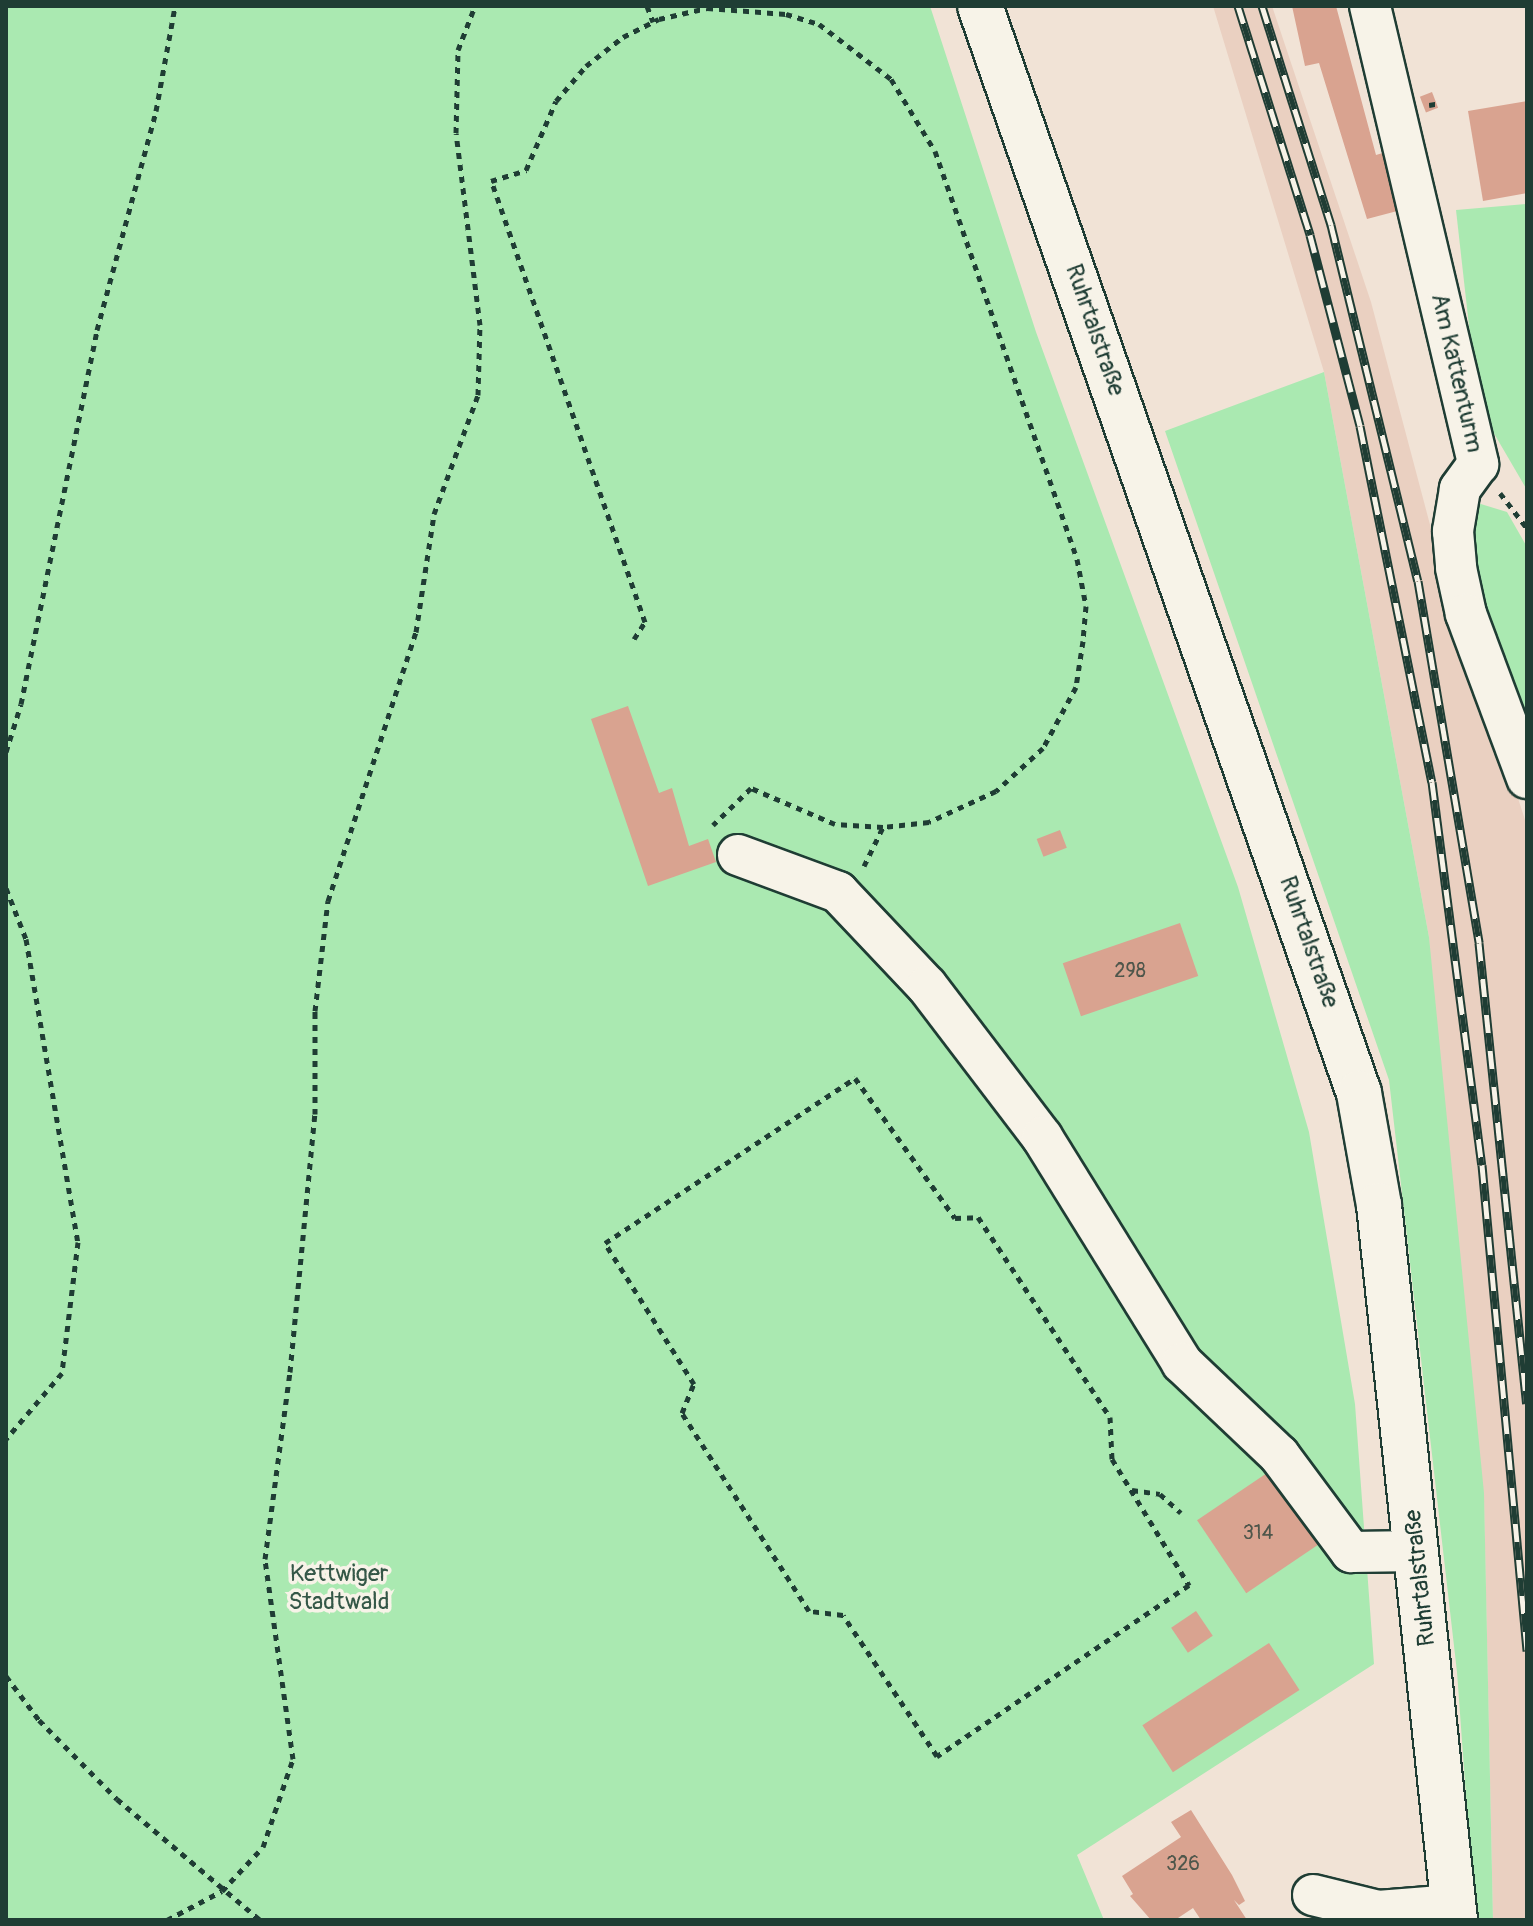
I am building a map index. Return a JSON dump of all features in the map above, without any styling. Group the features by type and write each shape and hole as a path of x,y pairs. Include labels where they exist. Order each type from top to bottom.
{"main road":[{"name":"Ruhrtalstraße","path":"980,6 1359,1093 1379,1205 1455,1912"}],"lane":[{"name":"Am Kattenturm","path":"1370,6 1478,464 1460,489 1453,531 1456,568 1466,614 1527,778"},
{"path":"726,840 838,892 927,986 1042,1137 1182,1363 1279,1455 1351,1552 1417,1551"},
{"path":"1313,1895 1378,1911 1455,1912"}],"path":[{"path":"6,752 21,704 97,330 156,111 175,6"},
{"path":"167,1920 222,1891 263,1847 293,1759 265,1559 312,1144 315,1011 328,901 416,632 434,514 478,395 480,325 456,133 458,50 475,6"},
{"path":"647,6 653,22"},
{"path":"634,639 645,622 491,181 526,170 556,101 586,66 623,37 653,22 707,8 786,14 819,24 891,79 935,151 1077,559 1086,606 1076,687 1043,748 996,791 929,822 883,827 835,824 751,788 726,840"},
{"path":"6,888 26,939 78,1242 62,1373 6,1439"},
{"path":"855,1078 955,1218 978,1217 1110,1417 1112,1459 1131,1490 1189,1585 937,1756 843,1615 809,1611 800,1598 682,1413 694,1384 605,1243 855,1078"},
{"path":"1131,1490 1160,1494 1181,1513"},
{"path":"6,1676 39,1720 117,1799 222,1891 260,1920"}],"shaded area":[{"path":"1213,6 1272,6 1371,302 1433,536 1527,826 1527,1920 1493,1920 1484,1501 1457,1672 1429,937 1324,372"}],"green space":[{"name":"Kettwiger Stadtwald","path":"6,6 930,6 1036,332 1238,887 1309,1132 1355,1404 1374,1664 1077,1855 1104,1920 6,1920"},
{"path":"1527,204 1527,490 1478,406 1456,210"},
{"path":"1324,372 1429,937 1484,1493 1493,1920 1475,1920 1457,1672 1389,1080 1165,431"},
{"path":"1471,501 1507,512 1527,547 1527,744 1471,587"}],"building":[{"path":"1292,6 1336,6 1376,155 1386,152 1401,210 1367,219 1319,63 1305,66"},
{"path":"1432,92 1438,108 1426,113 1420,97"},
{"path":"1527,101 1527,193 1483,201 1468,111"},
{"path":"628,706 659,793 672,788 689,846 708,839 716,862 648,886 591,719"},
{"path":"1060,830 1067,848 1043,857 1037,839"},
{"path":"1180,923 1198,976 1081,1016 1063,963"},
{"path":"1270,1471 1319,1544 1246,1593 1197,1520"},
{"path":"1196,1611 1213,1636 1188,1653 1171,1628"},
{"path":"1269,1643 1299,1690 1173,1772 1142,1725"},
{"path":"1191,1810 1232,1875 1245,1901 1239,1905 1234,1900 1247,1920 1201,1920 1193,1908 1175,1920 1151,1920 1130,1896 1133,1894 1122,1876 1181,1837 1171,1822"}],"railway":[{"path":"1238,6 1310,235 1360,426 1432,782 1482,1165 1527,1651"},
{"path":"1262,6 1331,225 1418,581 1479,943 1527,1404"}]}
